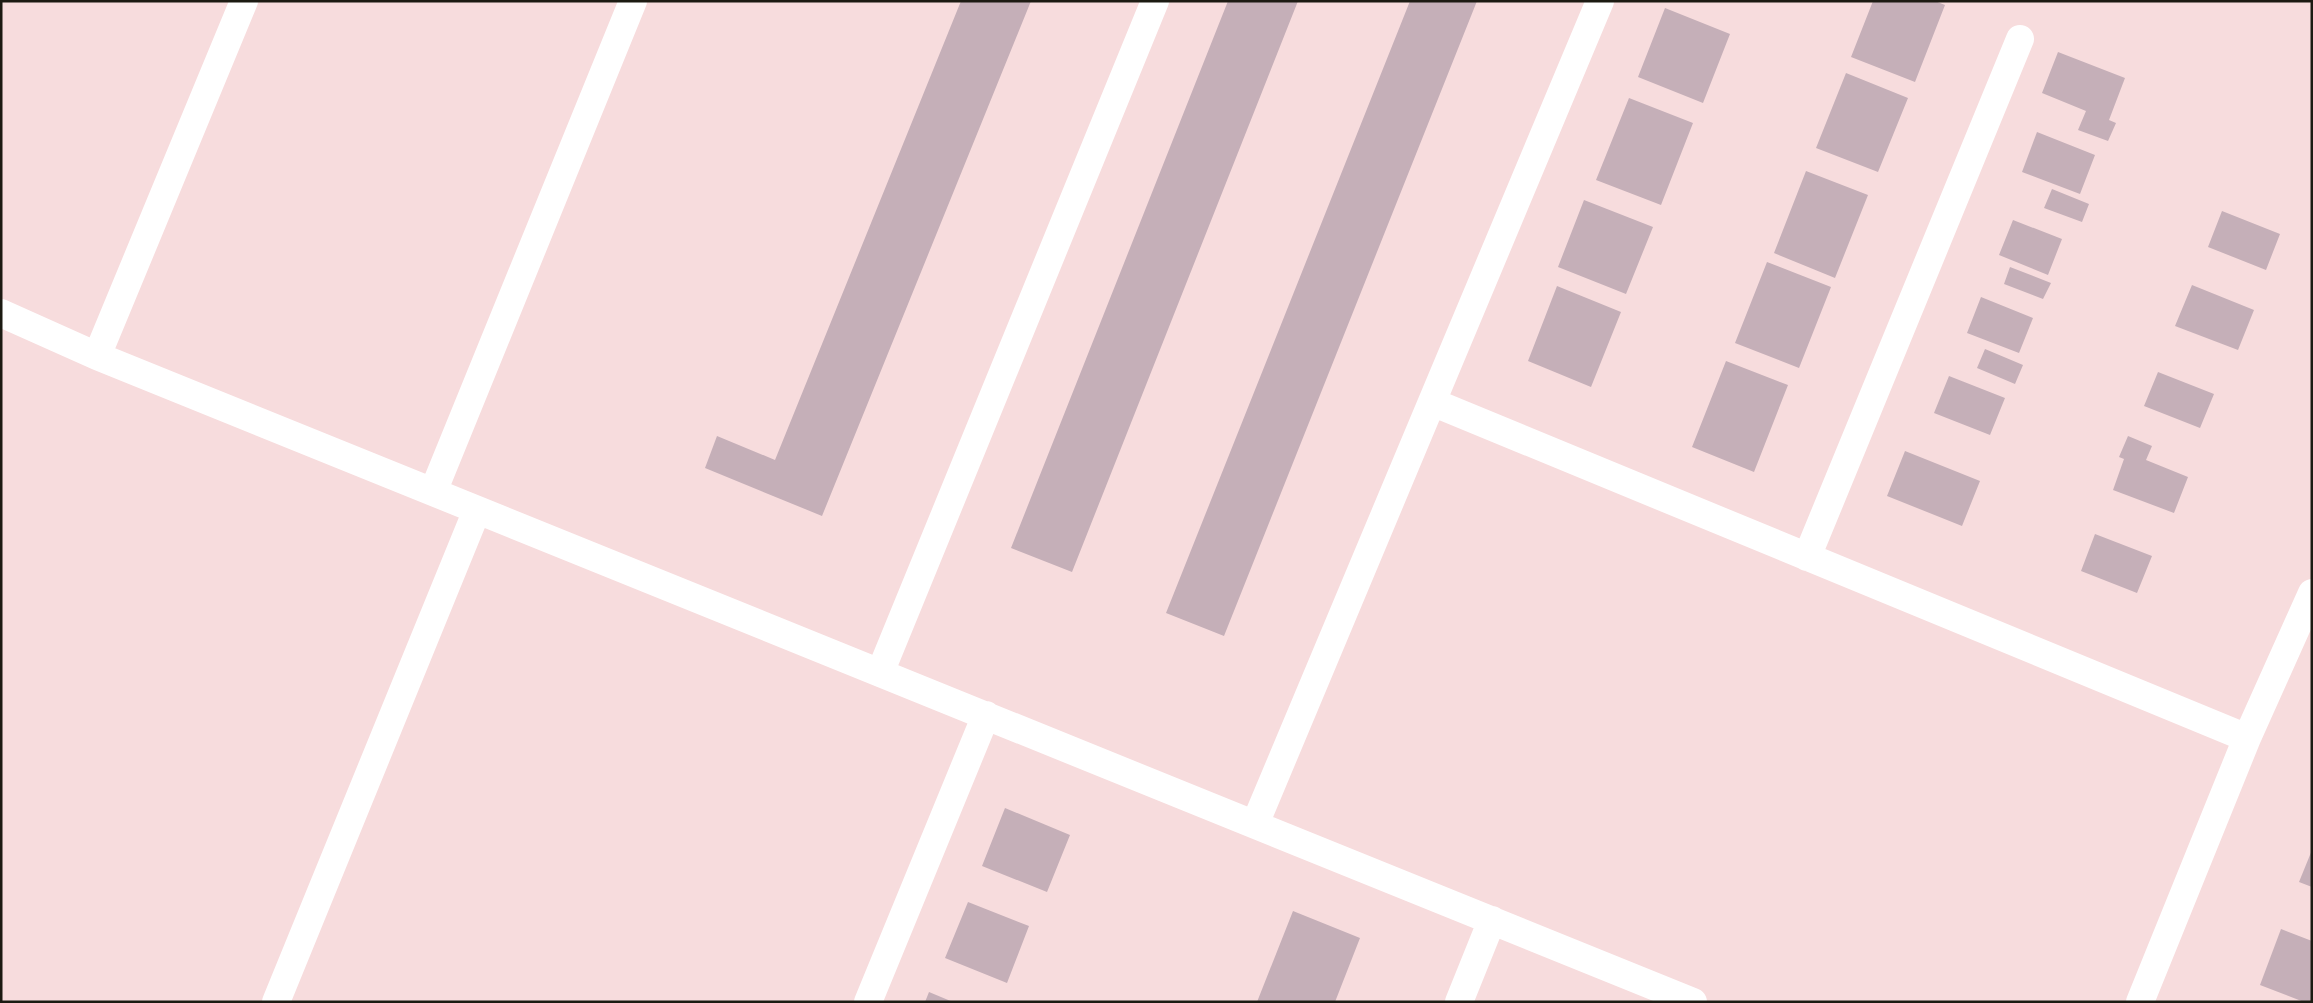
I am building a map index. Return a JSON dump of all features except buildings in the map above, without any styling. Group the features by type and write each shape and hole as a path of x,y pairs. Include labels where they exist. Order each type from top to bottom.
{"street":[{"path":"97,356 244,1"},
{"path":"433,492 633,1"},
{"path":"880,673 1155,1"},
{"path":"1255,824 1600,1"},
{"path":"1807,557 2020,39"},
{"path":"1,313 97,356 1693,1002"},
{"path":"1432,402 2248,738"},
{"path":"276,1002 477,510"},
{"path":"2140,1002 2248,738 2312,593"},
{"path":"868,1002 986,715"},
{"path":"1459,1002 1492,920"}],"shaded area":[{"path":"1,1 2312,1 2312,1002 1,1002"}]}
